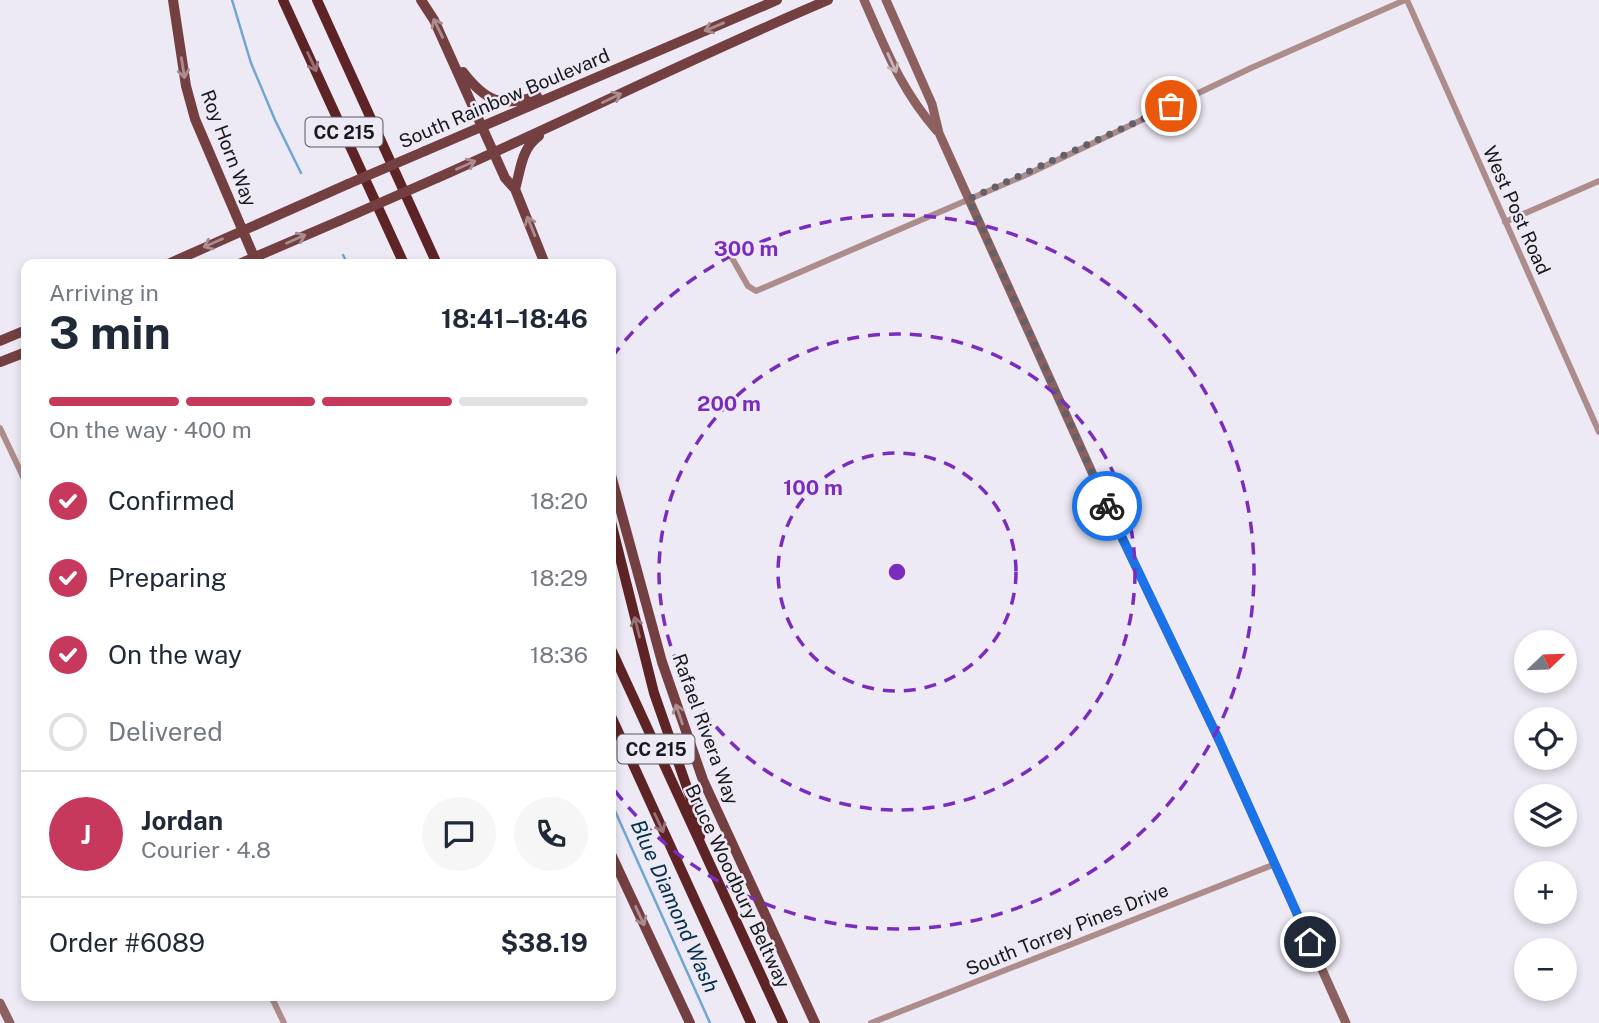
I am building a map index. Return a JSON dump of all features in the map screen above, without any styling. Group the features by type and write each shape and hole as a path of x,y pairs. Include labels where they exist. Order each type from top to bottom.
{"highway":[{"name":"CC 215","path":"284,0 402,259"},
{"name":"CC 215","path":"317,0 435,259"},
{"path":"616,542 654,693 698,819 702,850"},
{"name":"Bruce Woodbury Beltway","path":"616,660 783,1023"},
{"name":"CC 215","path":"616,727 751,1023"}],"main road":[{"name":"Roy Horn Way","path":"173,0 186,86 195,119 254,259"},
{"path":"421,0 452,58 505,178 515,189 543,259"},
{"name":"South Rainbow Boulevard","path":"179,259 777,0"},
{"path":"259,259 551,128 691,59 828,0"},
{"path":"864,0 898,77 917,108 939,132"},
{"path":"886,0 932,104 939,132 1107,507 1219,740 1346,1023"},
{"path":"452,58 485,96 512,103 582,77 616,69"},
{"path":"515,189 525,151 534,139 551,128"},
{"path":"0,341 21,332"},
{"path":"0,348 21,333"},
{"path":"0,362 21,354"},
{"name":"Rafael Rivera Way","path":"616,493 662,662 691,747 712,800 815,1023"},
{"path":"616,865 690,1023"},
{"path":"0,1003 10,1023"}],"street":[{"path":"732,258 748,286 756,291 969,199 1251,68 1406,0"},
{"name":"West Post Road","path":"1406,0 1599,432"},
{"path":"1505,222 1599,181"},
{"path":"0,428 21,472"},
{"name":"South Torrey Pines Drive","path":"871,1023 1275,864"},
{"path":"273,1001 284,1023"}],"waterway":[{"name":"Blue Diamond Wash","path":"232,0 251,63 301,173"},
{"name":"Blue Diamond Wash","path":"343,255 345,259"},
{"name":"Blue Diamond Wash","path":"616,813 710,1023"}],"way so far":[{"path":"1107,506 969,199 1171,106"}],"route":[{"path":"1107,506 1219,740 1310,942"}]}
